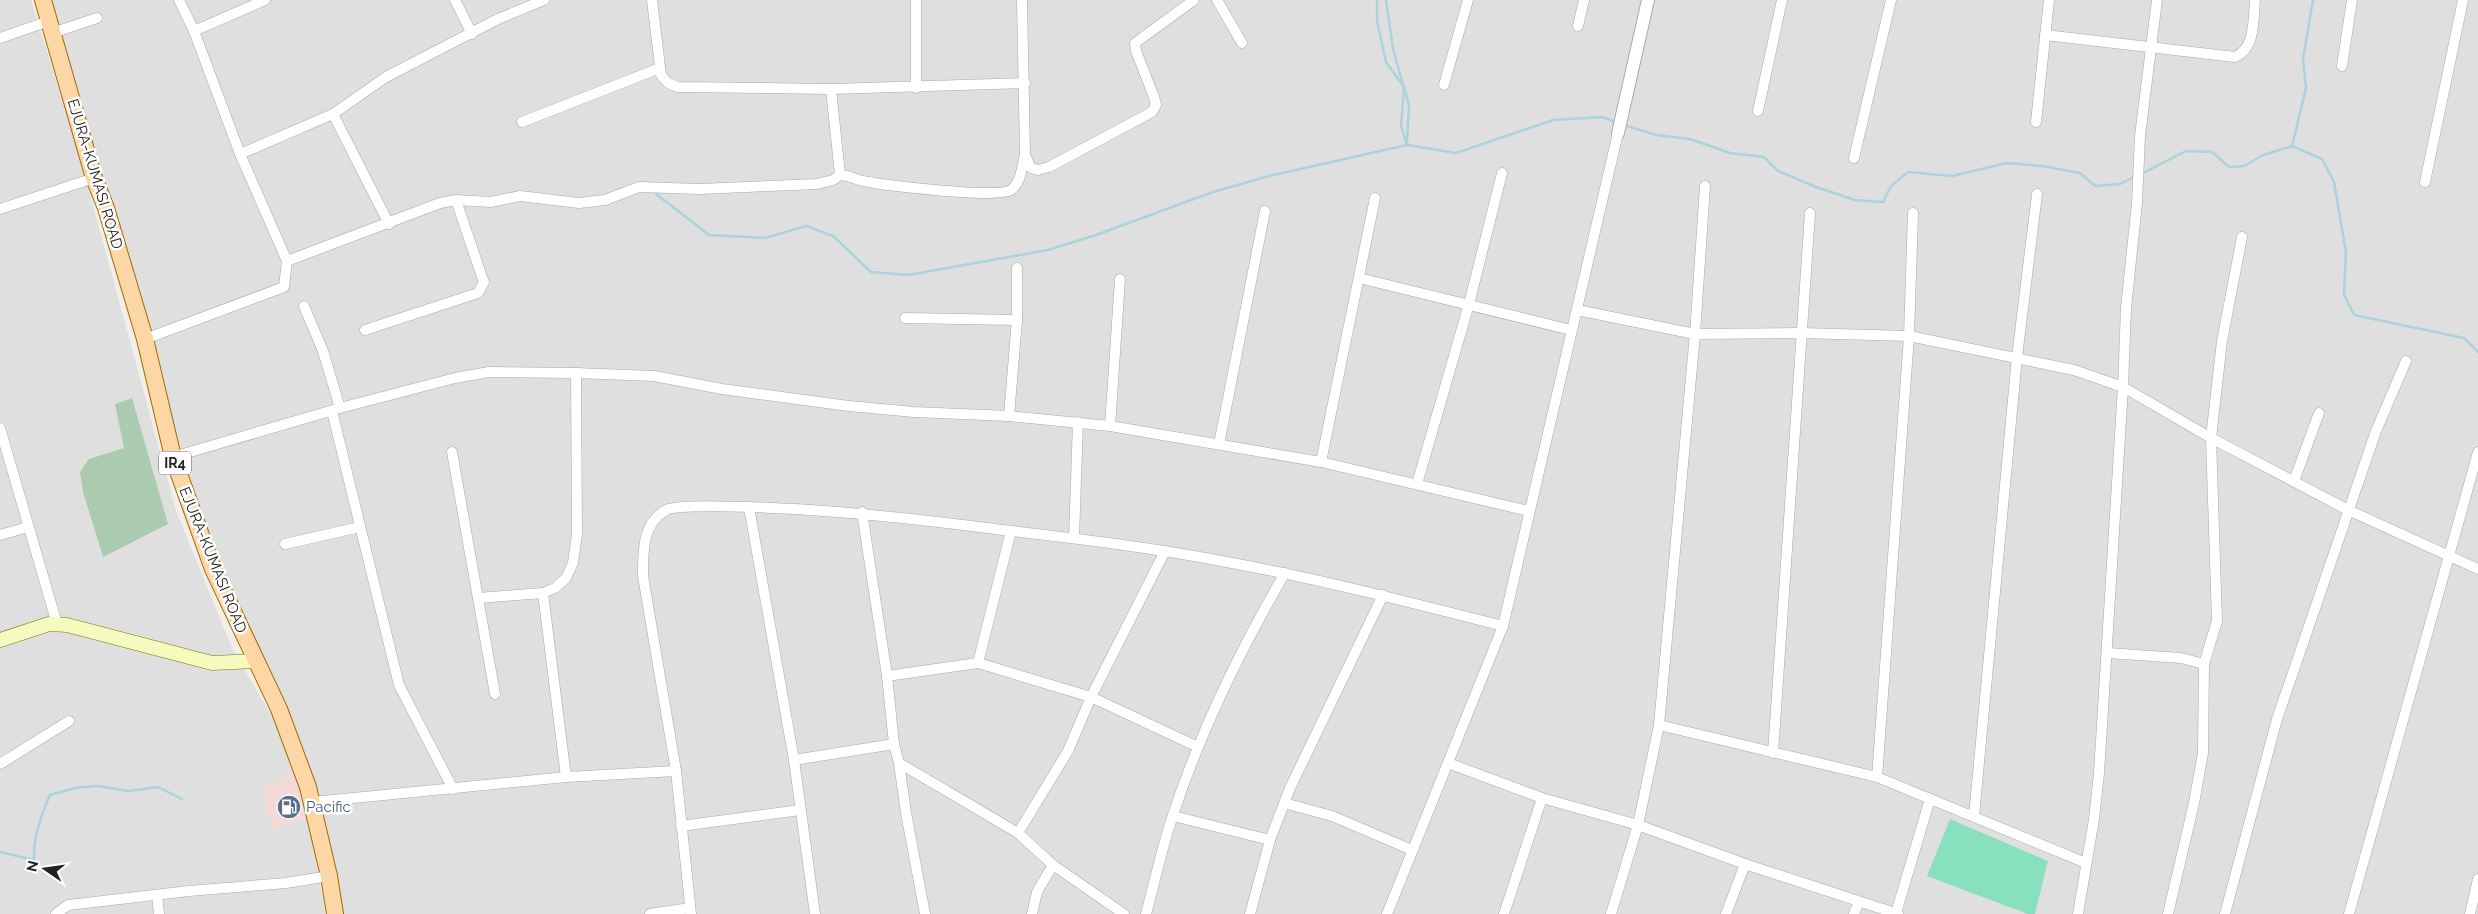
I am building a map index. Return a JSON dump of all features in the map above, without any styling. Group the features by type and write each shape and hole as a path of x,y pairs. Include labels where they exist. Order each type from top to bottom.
{"main road":[{"name":"EJURA-KUMASI ROAD","path":"43,0 94,178 106,208 145,339 173,456 213,569 279,709 313,802 336,914"},
{"path":"0,640 30,629 57,624 121,637 183,657 212,662 256,661"}],"street":[{"path":"145,339 284,287 287,261 240,154 194,31 179,0"},
{"path":"194,31 265,0"},
{"path":"455,0 472,34"},
{"path":"240,154 333,114 386,77 498,19 544,0"},
{"path":"652,0 661,75 664,79 678,87 831,89 916,88 1025,83"},
{"path":"916,0 916,88"},
{"path":"287,261 389,224 440,203 456,200 491,202 520,196 579,203 605,200 639,187 700,189 817,184 833,180 840,175 876,182 998,194 1012,190 1016,184 1025,155 1022,0"},
{"path":"1025,155 1031,168 1038,170 1049,167 1152,112 1156,105 1136,51 1135,43 1194,0"},
{"path":"1217,0 1242,43"},
{"path":"1444,85 1468,0"},
{"path":"1578,26 1584,0"},
{"path":"1387,914 1503,626 1648,0"},
{"path":"1758,111 1782,0"},
{"path":"1854,158 1890,0"},
{"path":"2036,122 2049,0"},
{"path":"2078,914 2100,773 2126,308 2138,203 2140,136 2157,0"},
{"path":"2045,35 2229,57 2242,54 2250,41 2255,0"},
{"path":"2342,66 2352,0"},
{"path":"2425,182 2463,0"},
{"path":"0,38 97,18"},
{"path":"522,122 660,68"},
{"path":"831,89 840,175"},
{"path":"333,114 389,224"},
{"path":"1418,484 1469,304 1502,173"},
{"path":"0,209 94,178"},
{"path":"1611,914 1638,825 1659,725 1695,334 1705,186"},
{"path":"1974,816 2016,357 2036,194"},
{"path":"1321,462 1375,198"},
{"path":"365,330 478,293 482,289 482,277 456,200"},
{"path":"1219,444 1265,211"},
{"path":"1774,753 1810,213"},
{"path":"1877,777 1909,336 1913,213"},
{"path":"2168,914 2203,753 2204,664 2217,621 2211,438 2222,341 2242,237"},
{"path":"1009,416 1017,320 1017,268"},
{"path":"1359,278 1571,330"},
{"path":"1110,426 1120,279"},
{"path":"304,306 323,351 360,527 399,684 453,789"},
{"path":"1577,310 1695,334 1801,333 1909,336 2074,370 2123,387 2211,438 2348,510 2478,569"},
{"path":"905,318 1017,320"},
{"path":"2225,914 2277,719 2376,432 2406,361"},
{"path":"173,456 455,378 489,372 654,376 722,389 849,406 914,412 1009,416 1110,426 1321,462 1529,512"},
{"path":"478,598 542,592 555,588 566,578 573,564 577,534 576,373"},
{"path":"2294,481 2319,414"},
{"path":"1074,538 1078,422"},
{"path":"0,428 57,624"},
{"path":"452,452 495,694"},
{"path":"2349,914 2478,452"},
{"path":"650,914 691,911 676,771 643,576 643,545 656,516 669,508 749,507 862,512 1074,538 1165,551 1285,573 1383,595 1503,626"},
{"path":"749,507 794,760 815,914"},
{"path":"862,512 887,676 894,744 899,762 906,813 926,914"},
{"path":"0,535 28,527"},
{"path":"285,544 360,527"},
{"path":"978,663 1011,531"},
{"path":"1018,833 1068,751 1091,697 1165,551"},
{"path":"1146,914 1172,816 1198,747 1252,630 1285,573"},
{"path":"542,592 566,777"},
{"path":"1250,914 1270,840 1284,803 1305,754 1383,595"},
{"path":"2108,653 2180,658 2204,664"},
{"path":"887,676 978,663 1091,697 1198,747"},
{"path":"0,764 69,721"},
{"path":"1659,725 1877,777 2086,863"},
{"path":"794,760 894,744"},
{"path":"899,762 1018,833 1053,865 1124,914"},
{"path":"1448,763 1542,798 1638,825 1745,864 1897,914 1930,799"},
{"path":"313,802 566,777 676,771"},
{"path":"1504,914 1542,798"},
{"path":"1284,803 1332,816 1412,850"},
{"path":"682,826 800,810"},
{"path":"1172,816 1270,840"},
{"path":"1726,914 1745,864"},
{"path":"1032,914 1037,892 1053,865"},
{"path":"56,914 68,905 286,883 329,876"},
{"path":"2470,914 2478,879"},
{"path":"157,895 160,914"},
{"path":"1854,914 1858,902"}],"shaded area":[{"path":"0,0 31,0 81,161 176,511 232,648 270,713 296,771 309,816 325,914 0,914"},
{"path":"47,0 2478,0 2478,914 335,914 315,804 192,514"},
{"path":"296,771 309,816 273,830 261,789"}],"green space":[{"path":"132,398 168,524 103,557 83,492 80,472 89,459 124,448 115,404"},
{"path":"1950,819 2048,861 2035,914 2028,914 1927,876"}],"waterway":[{"path":"1377,0 1377,21 1386,62 1404,87 1401,126 1407,145"},
{"path":"1386,0 1393,49 1403,84"},
{"path":"2292,146 2306,88 2303,59 2313,0"},
{"path":"1405,90 1409,106 1407,141"},
{"path":"656,194 709,235 765,238 806,226 833,236 871,272 908,275 1048,250 1096,235 1213,192 1269,176 1407,145 1456,153 1553,120 1602,117 1616,122"},
{"path":"1624,125 1656,135 1690,139 1730,153 1764,157 1778,171 1816,187 1855,200 1883,202 1891,186 1908,172 1952,176 2007,163 2042,166 2080,173 2095,186 2120,184 2136,176"},
{"path":"2141,174 2186,151 2212,152 2229,167 2244,166 2263,155 2292,146 2322,159 2334,182 2346,252 2344,294 2354,315 2464,338 2478,352"},
{"path":"0,852 34,860 38,826 50,795 75,788 98,786 129,791 158,787 182,799"}],"place":[{"name":"Pacific","path":"289,807"}]}
